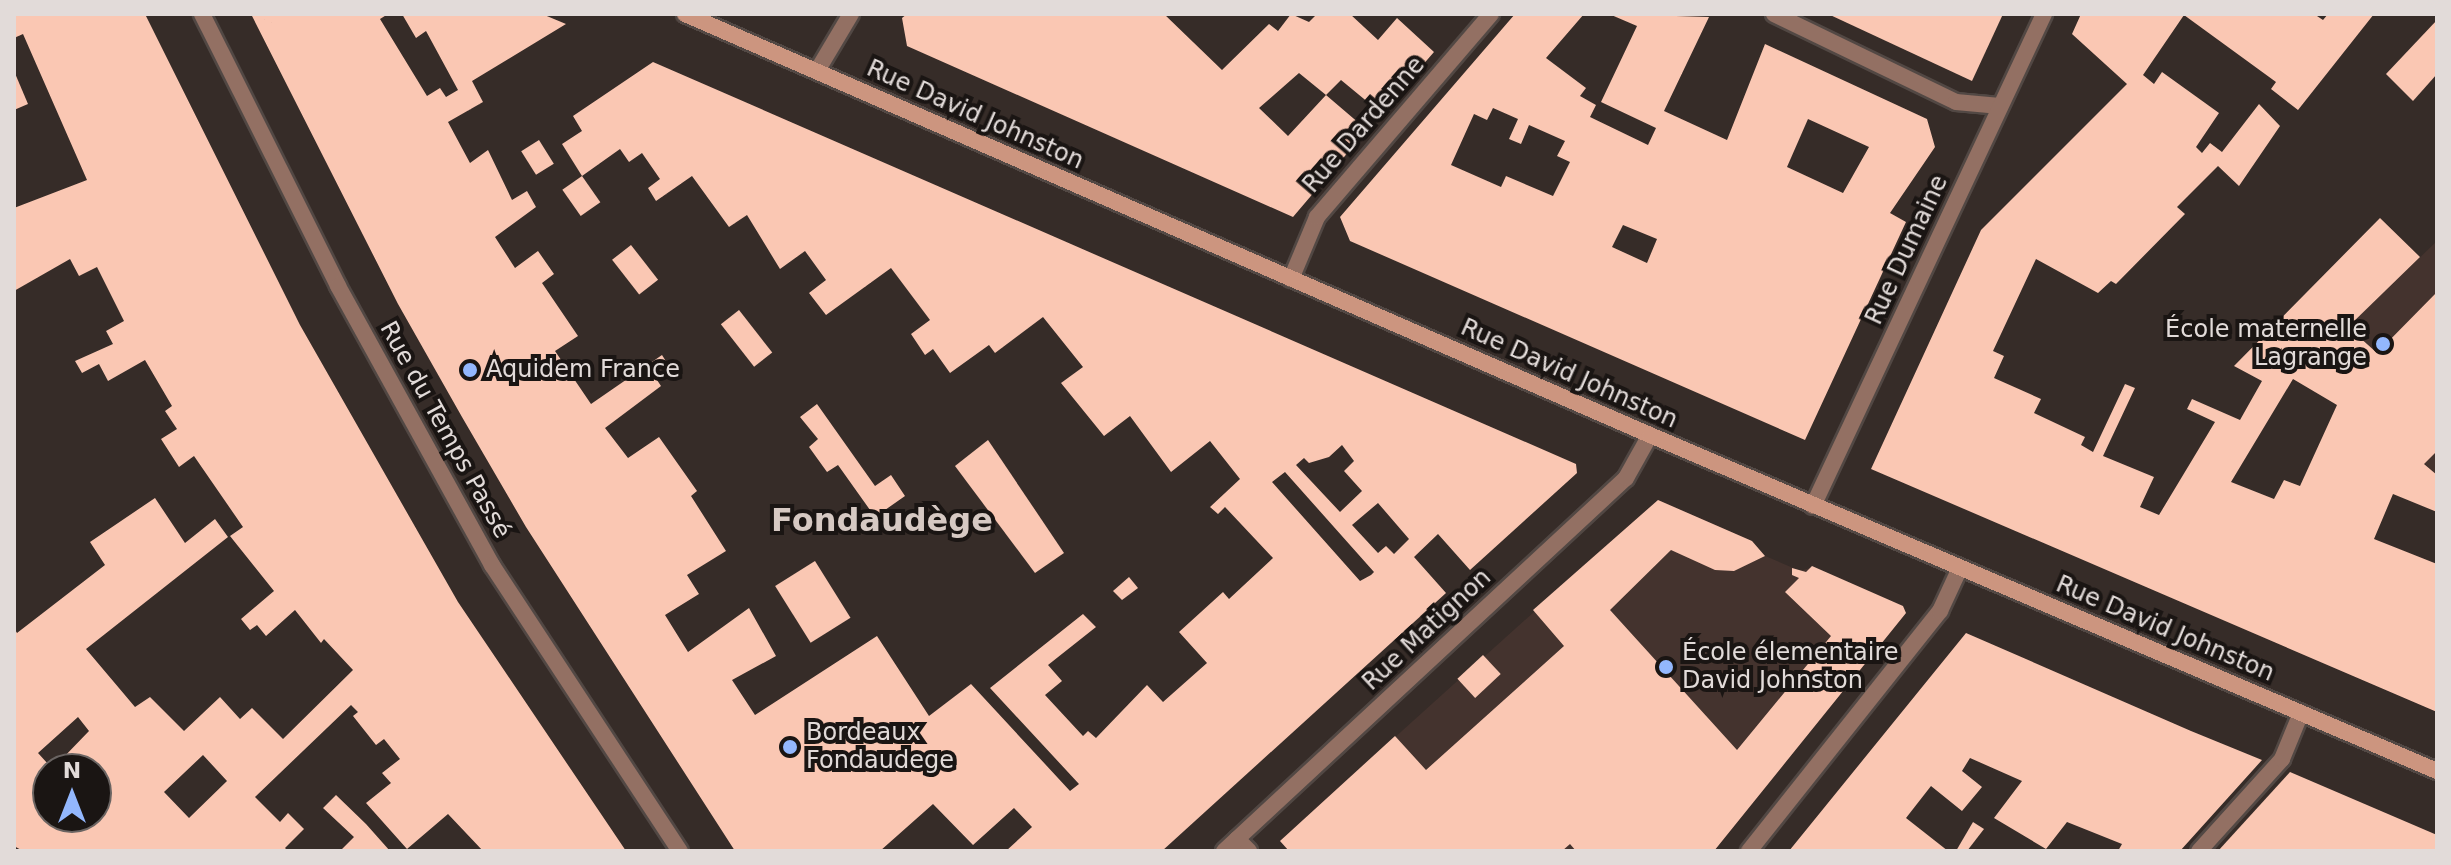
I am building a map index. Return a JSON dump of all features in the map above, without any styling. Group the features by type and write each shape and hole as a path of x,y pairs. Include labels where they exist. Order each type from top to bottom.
{"main road":[{"name":"Rue David Johnston","path":"685,14 1813,506 2437,771"}],"street":[{"name":"Rue du Temps Passé","path":"202,14 338,286 492,565 680,851"},
{"path":"817,71 851,14"},
{"name":"Rue Dardenne","path":"1291,279 1317,217 1491,14"},
{"path":"1774,14 1956,102 2000,106"},
{"name":"Rue Dumaine","path":"1813,506 2044,14"},
{"name":"Rue Matignon","path":"1224,851 1243,845 1626,478 1650,435"},
{"path":"1749,851 1940,611 1960,568"},
{"path":"2199,851 2282,759 2301,713"}],"shaded area":[{"name":"École maternelle Lagrange","path":"2437,241 2437,475 2312,361"},
{"name":"École élementaire David Johnston","path":"1658,500 1752,541 1756,552 1800,571 1813,567 1906,613 1714,851 1289,851 1280,841"}],"building":[{"path":"14,14 145,14 300,325 458,602 626,851 483,851 448,814 407,849 366,803 391,783 382,773 400,759 384,739 376,745 353,716 358,712 351,705 255,797 280,822 288,813 304,829 285,848 288,851 23,851 14,846 14,628 17,633 105,565 90,542 155,498 185,543 215,519 228,537 86,649 135,707 150,697 184,731 220,697 240,719 252,708 283,739 353,670 324,639 321,643 295,610 266,636 257,625 250,630 241,619 274,591 230,536 243,527 194,456 179,467 161,439 177,429 165,411 172,406 145,360 108,381 99,364 82,373 75,361 113,344 106,331 124,321 97,267 79,276 70,259 14,291 14,208 87,180 23,34 14,38","holes":["203,755 227,781 189,818 164,792"]},
{"path":"251,14 388,14 380,19 427,96 440,88 446,97 458,90 426,31 416,38 402,14 542,14 566,24 472,81 483,102 448,122 470,163 488,150 512,200 527,191 536,207 495,237 515,268 538,251 554,274 542,283 578,336 555,351 591,404 662,355 667,363 653,374 661,386 605,428 628,458 659,437 697,491 691,496 726,551 687,575 699,594 665,615 688,652 749,608 776,656 732,680 755,715 877,636 929,716 971,684 1070,791 1079,784 990,688 1083,614 1096,627 1048,665 1062,681 1045,695 1083,736 1088,731 1096,738 1147,685 1163,702 1207,663 1179,632 1223,592 1229,599 1273,558 1225,507 1218,514 1210,507 1240,479 1210,441 1171,472 1130,416 1104,436 1061,383 1083,367 1043,317 995,353 989,345 950,373 933,349 925,355 911,334 930,320 891,268 826,315 809,293 826,280 805,251 780,269 747,215 729,227 692,176 656,201 648,188 660,179 642,153 629,162 620,149 582,176 562,144 582,131 573,116 653,62 1576,464 1577,473 1470,570 1438,534 1414,557 1446,593 1162,851 1006,851 1032,827 1014,808 973,845 933,804 880,851 735,851 526,527 398,304","holes":["1342,445 1354,461 1344,471 1362,491 1340,512 1296,465 1304,458 1309,463 1329,457","1285,472 1374,572 1360,581 1272,482","1378,503 1409,539 1394,554 1386,546 1378,553 1352,525"]},
{"path":"907,14 1164,14 1222,70 1269,24 1278,31 1291,14 1309,22 1317,14 1350,14 1378,40 1397,18 1434,52 1381,113 1341,80 1326,95 1367,130 1293,217 907,46 902,18","holes":["1299,73 1326,95 1288,136 1259,108"]},
{"path":"1515,14 1584,14 1546,58 1586,88 1580,96 1596,105 1590,117 1648,145 1656,128 1601,102 1637,26 1609,14 1709,17 1664,111 1727,140 1765,44 1927,119 1935,147 1890,213 1906,222 1805,440 1350,241 1340,217","holes":["1493,108 1518,119 1509,139 1521,144 1529,125 1565,141 1557,156 1570,162 1553,196 1506,176 1501,187 1451,165 1474,114 1487,120","1808,119 1869,147 1843,193 1787,167","1623,225 1657,239 1647,263 1612,247"]},
{"path":"1828,14 2003,14 1972,81"},
{"path":"2081,14 2314,14 2323,20 2328,14 2374,14 2298,110 2271,89 2276,82 2184,15 2143,75 2154,84 2162,72 2219,113 2196,147 2202,153 2210,143 2222,152 2259,104 2280,126 2239,186 2218,166 2177,207 2185,214 2116,284 2111,281 2098,293 2036,259 1993,351 2004,356 1994,378 2041,399 2034,413 2085,437 2081,445 2093,452 2125,384 2135,388 2103,456 2154,477 2140,507 2159,515 2215,422 2187,409 2192,399 2240,420 2262,381 2234,366 2380,218 2420,257 2348,327 2377,353 2437,292 2437,451 2424,464 2437,475 2437,512 2393,494 2374,539 2437,564 2437,712 1871,469 1981,230 2127,84 2072,34","holes":["2293,379 2337,405 2300,486 2284,480 2274,499 2231,482"]},
{"path":"2437,20 2437,74 2413,101 2386,74"},
{"path":"14,71 28,104 14,110"},
{"path":"539,140 554,164 536,175 521,151"},
{"path":"582,176 600,202 581,216 562,190"},
{"path":"631,245 658,280 639,294 612,260"},
{"path":"739,310 772,353 754,367 721,324"},
{"path":"817,404 875,486 891,475 905,496 875,517 838,465 827,472 809,447 818,439 800,417"},
{"path":"988,440 1064,553 1035,573 955,466"},
{"name":"École élementaire David Johnston","path":"1658,500 1752,541 1765,556 1734,571 1715,570 1671,550 1610,610 1737,750 1831,636 1785,592 1799,578 1792,575 1792,568 1806,572 1812,566 1903,606 1906,613 1714,851 1576,851 1570,844 1562,851 1289,851 1280,841 1395,736 1426,770 1564,646 1533,610"},
{"path":"815,561 851,618 811,643 775,586"},
{"path":"1129,577 1138,588 1122,600 1113,591"},
{"path":"1966,633 2262,760 2180,851 2118,851 2122,844 2067,822 2046,849 1994,818 2022,781 1970,758 1962,771 1982,787 1962,811 1931,786 1906,818 1948,851 1789,851"},
{"path":"1483,655 1501,674 1475,698 1457,679"},
{"path":"2290,772 2437,835 2437,851 2218,851"},
{"path":"336,795 390,851 340,851 354,837 323,808"},
{"path":"1973,822 1984,829 1967,851 1956,851"}],"place":[{"name":"École maternelle Lagrange","path":"2383,344"},
{"name":"Aquidem France","path":"470,370"},
{"name":"École élementaire David Johnston","path":"1666,667"},
{"name":"Bordeaux Fondaudege","path":"790,747"}],"district":[{"name":"Fondaudège","path":"882,520"}]}
